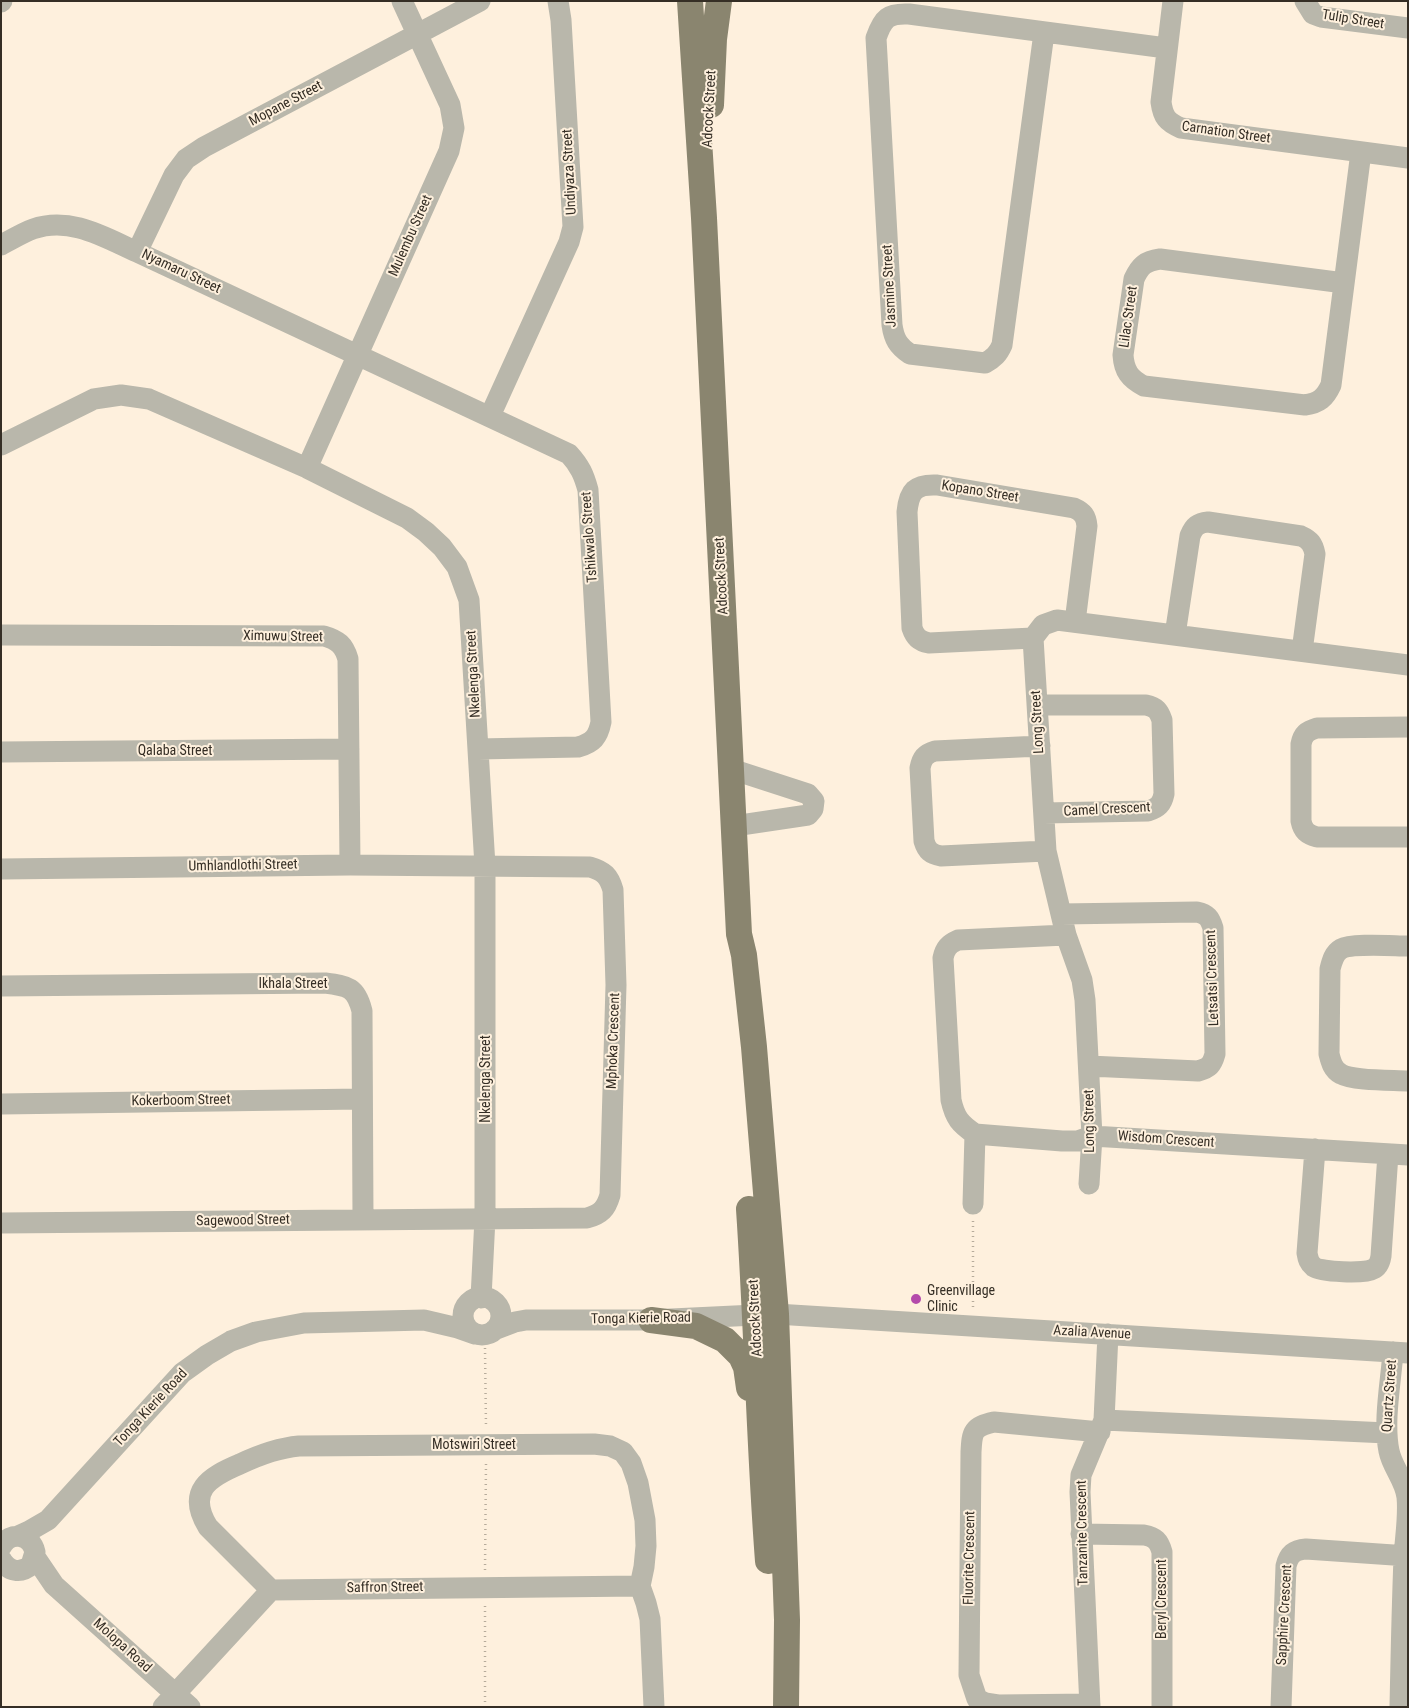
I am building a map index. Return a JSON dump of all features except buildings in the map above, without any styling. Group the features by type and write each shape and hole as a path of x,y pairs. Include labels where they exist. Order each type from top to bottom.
{"main road":[{"name":"Adcock Street","path":"690,1 704,218 739,934 744,955 754,1047 766,1315 787,1620 786,1704"},
{"name":"Adcock Street","path":"704,218 714,39 719,1"},
{"name":"Adcock Street","path":"766,1315 761,1470 775,1643 786,1704"},
{"path":"650,1320 696,1326 725,1340 740,1356 746,1367 748,1377 753,1435 756,1455 761,1470"}],"street":[{"name":"Mulembu Street","path":"307,468 449,151 454,128 450,106 402,1"},
{"name":"Mopane Street","path":"137,252 174,175 186,160 204,147 480,1"},
{"name":"Undiyaza Street","path":"490,416 569,242 573,227 561,20 558,1"},
{"name":"Carnation Street","path":"1173,1 1160,102 1162,114 1170,123 1180,128 1408,158"},
{"name":"Tulip Street","path":"1305,1 1313,14 1321,17 1408,28"},
{"name":"Jasmine Street","path":"1044,33 1002,345 998,354 985,363 910,354 901,348 893,336 876,38 880,25 887,18 896,14 909,14 1166,48"},
{"name":"Lilac Street","path":"1344,283 1160,259 1148,261 1138,268 1134,279 1123,355 1124,366 1128,375 1134,381 1144,386 1305,405 1317,403 1326,396 1331,385 1361,152"},
{"name":"Nyamaru Street","path":"1,245 31,229 45,225 60,224 82,228 358,355"},
{"name":"Tshikwalo Street","path":"358,355 569,454 579,465 584,475 588,490 601,722 599,734 590,744 578,747 478,749"},
{"name":"Nkelenga Street","path":"1,445 94,399 121,395 149,399 307,468 406,518 437,542 457,567 469,600 485,866 484,1301"},
{"name":"Kopano Street","path":"1034,638 929,643 921,641 915,636 912,628 907,512 908,500 916,489 926,484 938,484 1082,511 1087,518 1088,526 1075,622"},
{"path":"1175,635 1190,536 1193,528 1200,523 1208,522 1301,536 1309,539 1314,546 1315,554 1302,651"},
{"path":"1034,638 1043,626 1057,620 1302,651 1407,662"},
{"name":"Ximuwu Street","path":"1,635 324,636 336,639 344,648 348,659 350,865"},
{"name":"Long Street","path":"1034,638 1046,851 1066,935 1082,980 1085,1000 1092,1136 1089,1184"},
{"name":"Camel Crescent","path":"1037,705 1146,705 1154,707 1160,712 1162,720 1164,794 1162,802 1156,809 1148,811 1044,813"},
{"path":"1408,727 1317,728 1309,730 1303,736 1301,744 1301,821 1303,829 1317,837 1408,837"},
{"path":"1040,746 935,751 927,754 921,760 920,777 924,841 927,849 933,855 1046,851"},
{"name":"Qalaba Street","path":"1,752 349,749"},
{"path":"732,769 808,794 814,801 813,809 808,815 734,826"},
{"name":"Umhlandlothi Street","path":"1,868 350,865 485,866"},
{"name":"Mphoka Crescent","path":"485,866 590,867 601,870 610,878 613,890 616,985 610,1195 607,1206 598,1215 587,1218 485,1218"},
{"name":"Letsatsi Crescent","path":"1061,914 1197,912 1205,914 1211,920 1213,928 1215,1054 1213,1063 1207,1069 1198,1071 1089,1066"},
{"path":"973,1204 975,1134 964,1127 955,1114 951,1100 943,958 945,950 950,943 958,940 1066,935"},
{"path":"1408,946 1353,946 1342,949 1333,958 1330,969 1329,1054 1332,1066 1340,1074 1351,1078 1408,1081"},
{"name":"Ikhala Street","path":"1,986 315,984 343,985 354,991 362,1011 363,1220"},
{"name":"Kokerboom Street","path":"1,1104 361,1099"},
{"name":"Wisdom Crescent","path":"975,1134 1062,1141 1078,1141 1092,1136 1398,1155"},
{"path":"1315,1149 1307,1253 1309,1262 1314,1268 1323,1270 1365,1272 1373,1270 1379,1264 1398,1155"},
{"name":"Sagewood Street","path":"1,1223 485,1218"},
{"path":"484,1301 500,1316 498,1326 485,1333 467,1327 463,1318 465,1308 484,1301"},
{"name":"Tonga Kierie Road","path":"18,1565 48,1520 182,1373 207,1354 232,1341 256,1332 304,1323 424,1320 484,1301 526,1320"},
{"name":"Tonga Kierie Road","path":"424,1320 485,1333 526,1320 650,1320 766,1315"},
{"name":"Azalia Avenue","path":"766,1315 1400,1352"},
{"name":"Tanzanite Crescent","path":"1090,1705 1080,1492 1081,1475 1102,1426 1108,1334"},
{"name":"Quartz Street","path":"1400,1352 1387,1434 1389,1452 1393,1463 1404,1472 1407,1495 1400,1707"},
{"name":"Fluorite Crescent","path":"1090,1705 998,1705 985,1703 977,1699 969,1675 971,1452 974,1431 981,1425 994,1422 1387,1434"},
{"name":"Motswiri Street","path":"271,1590 208,1527 201,1514 199,1502 202,1490 209,1480 219,1473 266,1452 299,1446 486,1444 594,1444 610,1446 623,1452 631,1463 638,1483 645,1520 646,1546 640,1586 650,1619 654,1707"},
{"name":"Tonga Kierie Road","path":"9,1538 39,1526 48,1520"},
{"name":"Beryl Crescent","path":"1081,1534 1144,1535 1153,1537 1160,1543 1162,1552 1162,1707"},
{"path":"9,1538 28,1539 32,1542 18,1565"},
{"name":"Sapphire Crescent","path":"1281,1707 1286,1566 1288,1556 1296,1550 1306,1549 1406,1556"},
{"name":"Molopa Road","path":"18,1565 54,1585 176,1702"},
{"name":"Saffron Street","path":"271,1590 640,1586"},
{"path":"176,1702 271,1590"}],"path":[{"path":"973,1204 973,1326"},
{"path":"485,1333 486,1707"}],"place":[{"name":"Greenvillage Clinic","path":"916,1299"}]}
